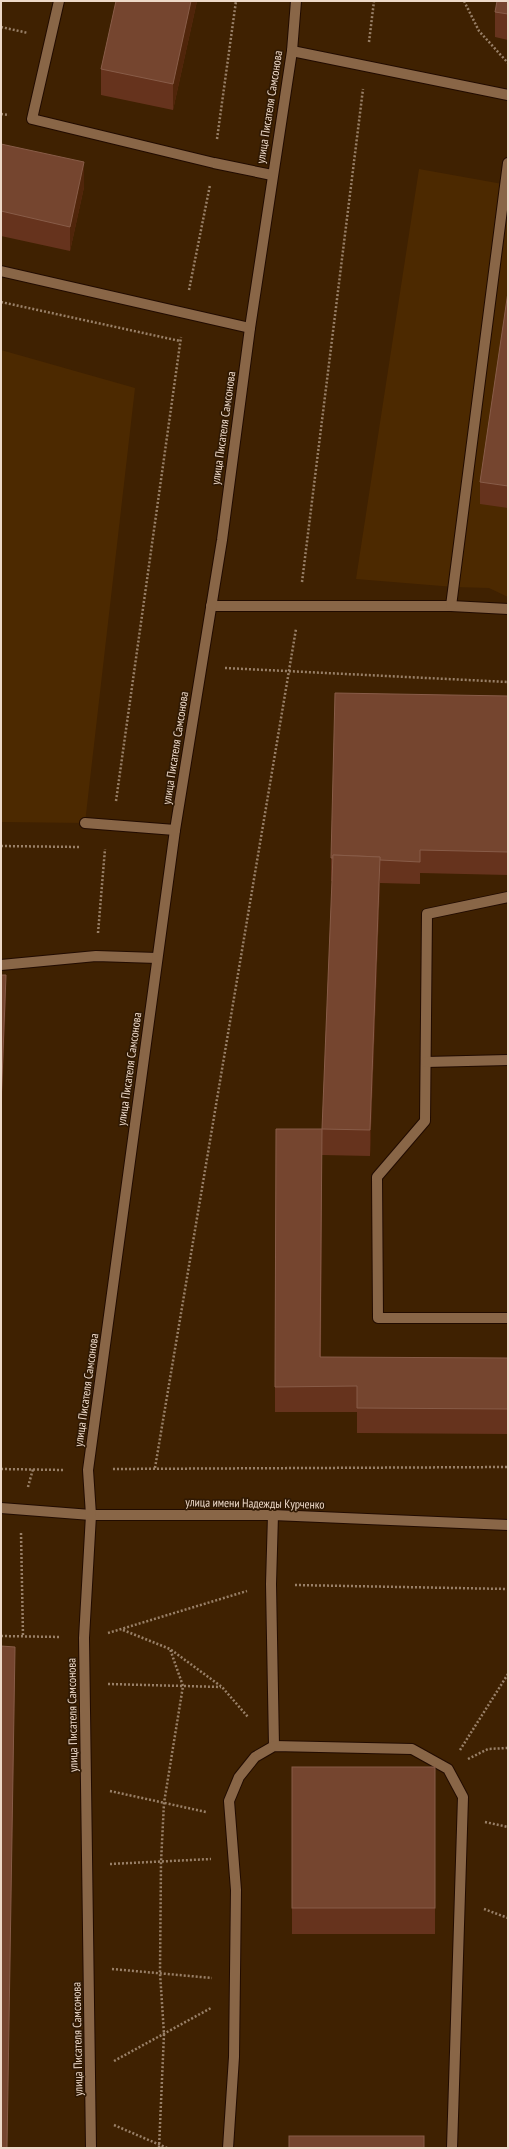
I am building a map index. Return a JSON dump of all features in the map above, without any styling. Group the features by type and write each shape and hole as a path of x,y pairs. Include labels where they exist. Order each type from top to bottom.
{"street":[{"path":"59,1 32,119 214,164 272,175"},
{"name":"улица Писателя Самсонова","path":"91,2148 84,1638 91,1515 88,1470 175,830 222,540 250,328 292,51 296,1"},
{"path":"292,51 508,95"},
{"path":"451,606 508,163"},
{"path":"1,271 250,328"},
{"path":"211,606 451,606 508,609"},
{"path":"85,823 175,830"},
{"path":"508,897 427,914 425,1121 377,1177 378,1318 508,1318"},
{"path":"1,965 96,956 157,958"},
{"path":"426,1062 508,1060"},
{"name":"улица имени Надежды Курченко","path":"1,1508 21,1508 91,1515 273,1515 508,1525"},
{"path":"273,1515 270,1584 274,1746"},
{"path":"228,2148 234,2057 236,1890 229,1801 239,1777 255,1757 274,1746 412,1749 448,1768 463,1797 452,2148"}],"path":[{"path":"112,825 180,341 214,164 236,1"},
{"path":"155,1468 290,671 374,1"},
{"path":"464,1 479,31 508,63"},
{"path":"1,302 180,341"},
{"path":"201,666 508,682"},
{"path":"1,846 83,847"},
{"path":"96,956 105,848 98,848"},
{"path":"1,1469 88,1470 155,1468 508,1467"},
{"path":"23,1636 21,1508 33,1469"},
{"path":"122,1630 170,1649 222,1687 274,1746"},
{"path":"159,2146 164,2034 160,1973 161,1862 164,1803 183,1686 170,1649"},
{"path":"448,1768 508,1674"},
{"path":"85,1684 222,1687"},
{"path":"448,1768 488,1749 508,1748"},
{"path":"86,1786 230,1817"},
{"path":"87,1866 233,1858"},
{"path":"89,1967 234,1980"},
{"path":"90,2074 234,1995"},
{"path":"91,2115 159,2146 167,2148"}],"shaded area":[{"path":"419,169 508,185 508,597 489,588 454,587 356,579"},
{"path":"1,350 135,388 85,823 1,822"}],"building":[{"path":"116,1 191,1 173,84 101,69"},
{"path":"497,1 508,1 508,14 495,12"},
{"path":"1,144 84,162 70,227 1,211"},
{"path":"508,292 508,486 480,482"},
{"path":"335,693 508,696 508,852 420,850 420,862 380,860 380,857 333,855 333,858 331,858"},
{"path":"333,855 380,857 370,1130 322,1129"},
{"path":"1,975 6,975 1,1105"},
{"path":"276,1129 322,1129 320,1357 508,1358 508,1409 357,1408 357,1386 275,1387"},
{"path":"1,1646 15,1647 7,2148 1,2148"},
{"path":"292,1767 435,1767 435,1908 292,1908"},
{"path":"289,2136 424,2136 424,2148 289,2148"}]}
